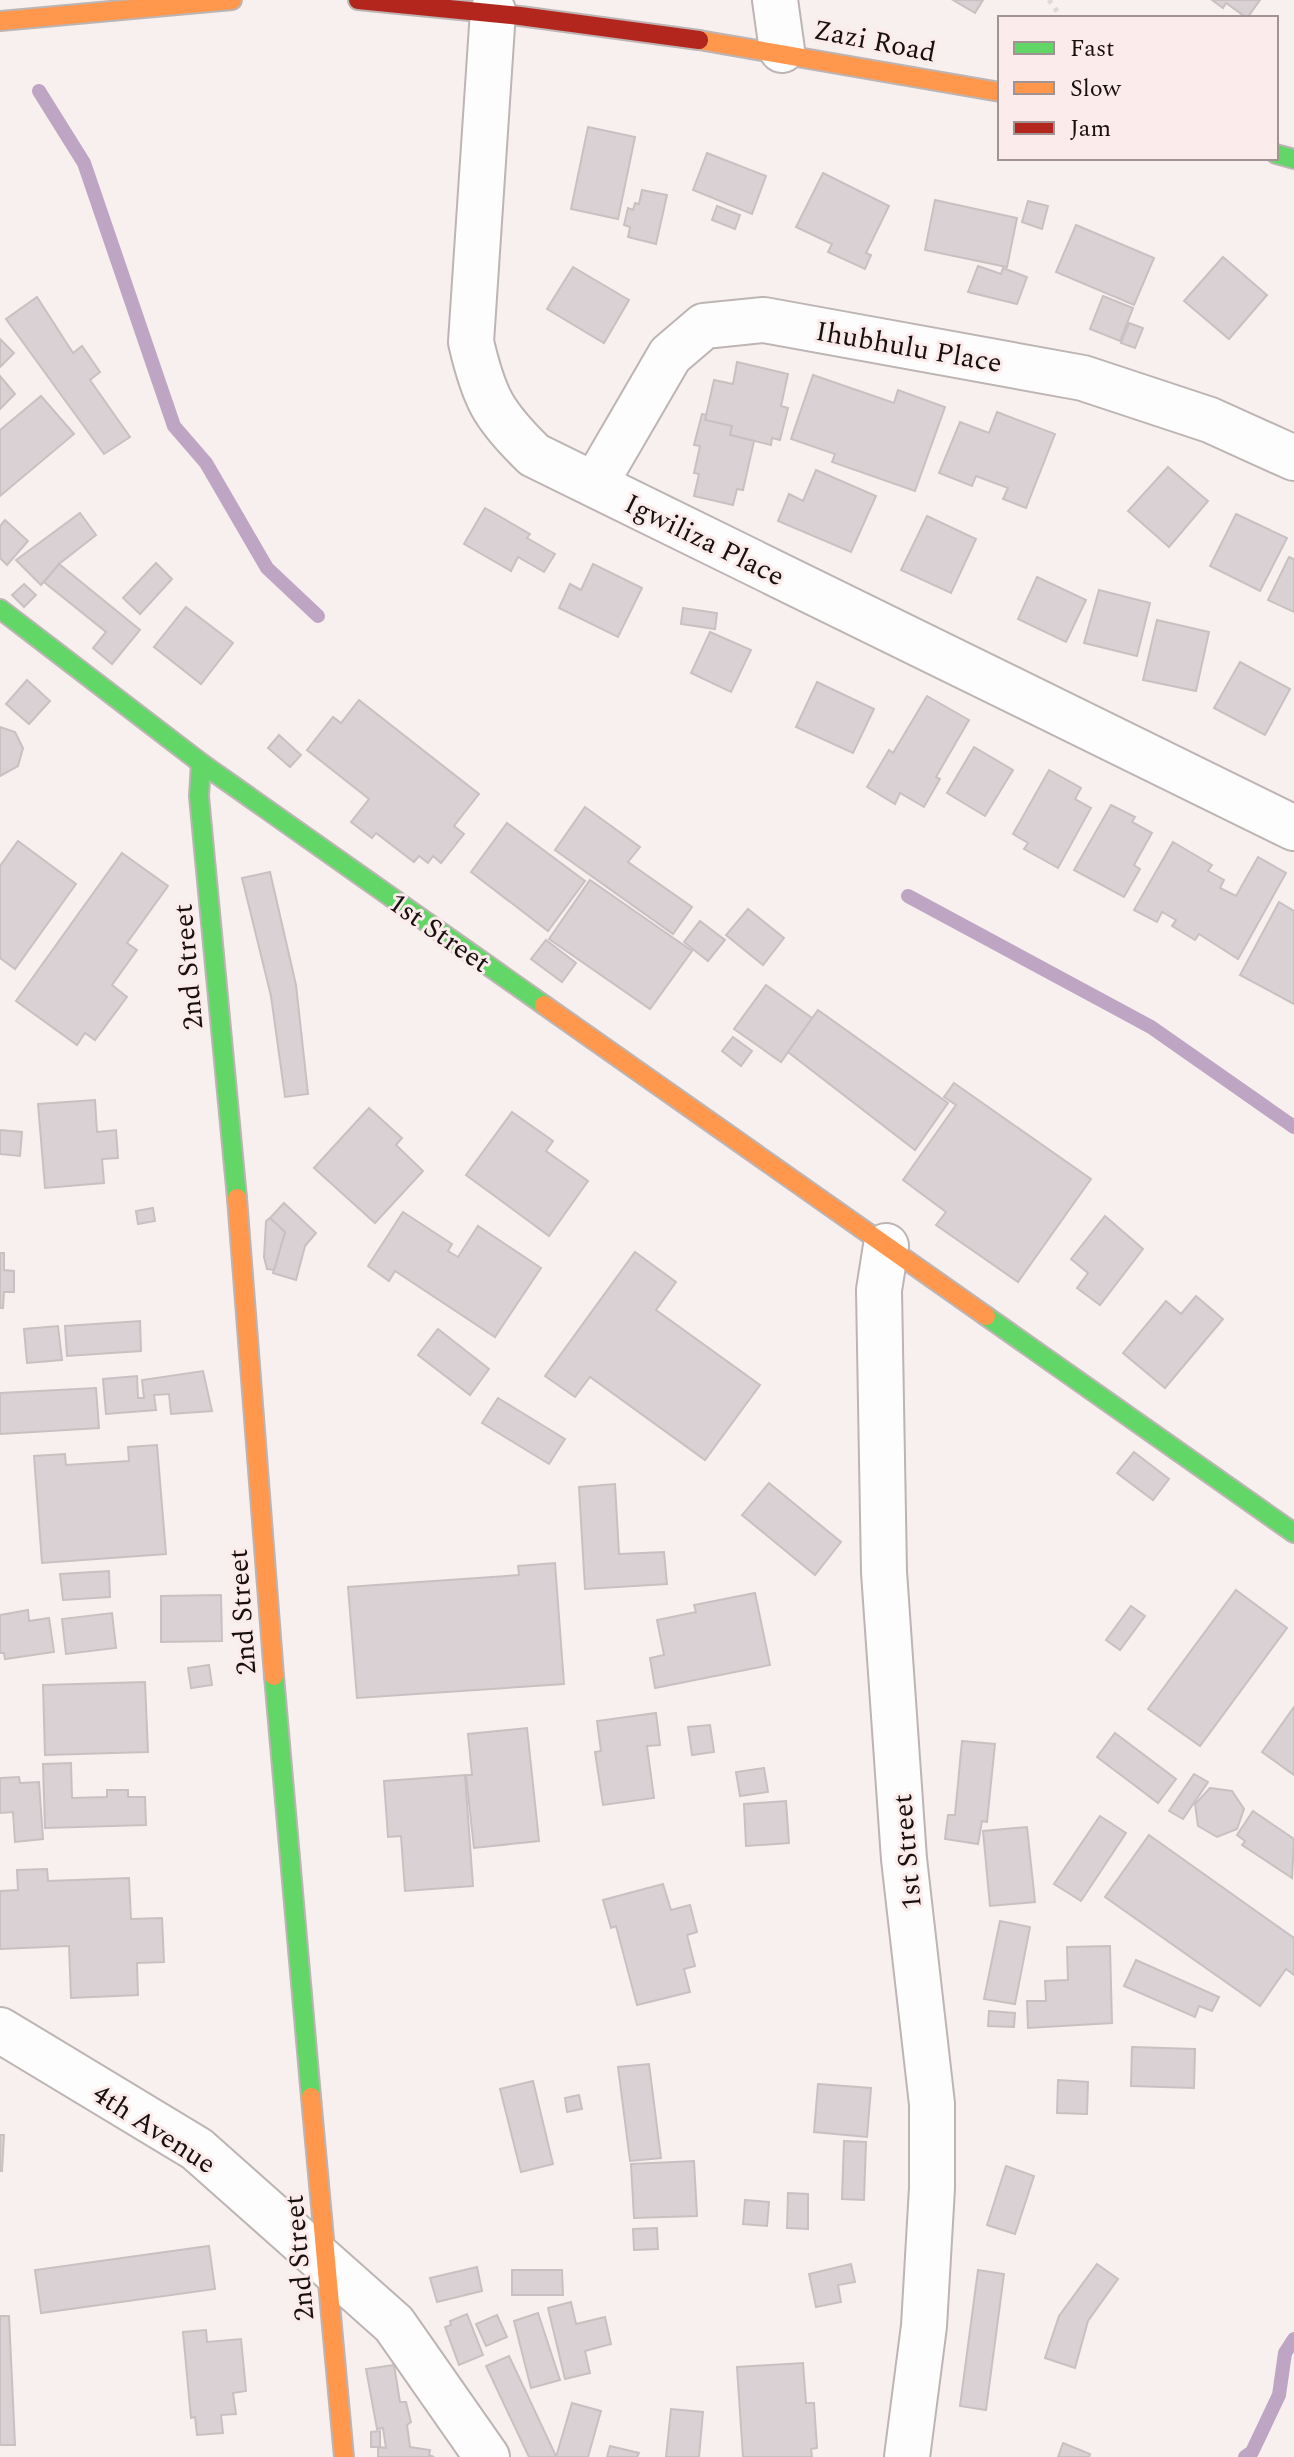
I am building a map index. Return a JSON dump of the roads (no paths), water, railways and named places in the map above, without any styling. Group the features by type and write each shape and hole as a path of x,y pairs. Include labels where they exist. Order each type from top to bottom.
{"street":[{"path":"0,21 61,8 232,0"},
{"name":"Zazi Road","path":"358,0 493,11 782,50 998,92"},
{"path":"775,0 782,50"},
{"name":"Igwiliza Place","path":"493,11 471,342 481,386 500,421 534,455 1294,828"},
{"name":"Ihubhulu Place","path":"595,484 670,355 685,339 704,326 764,320 1083,378 1210,420 1294,458"},
{"name":"1st Street","path":"0,609 201,763 1294,1533"},
{"name":"2nd Street","path":"201,763 199,796 236,1193 282,1783 344,2457"},
{"name":"1st Street","path":"886,1246 879,1290 884,1572 904,1859 932,2104 932,2188 924,2326 907,2457"},
{"name":"4th Avenue","path":"0,2030 197,2149 394,2324 487,2457"}],"waterway":[{"path":"39,91 84,163 174,426 206,463 267,568 318,616"},
{"path":"908,896 1151,1027 1294,1127"},
{"path":"1245,2457 1252,2452 1279,2395 1285,2353 1294,2339"}]}
